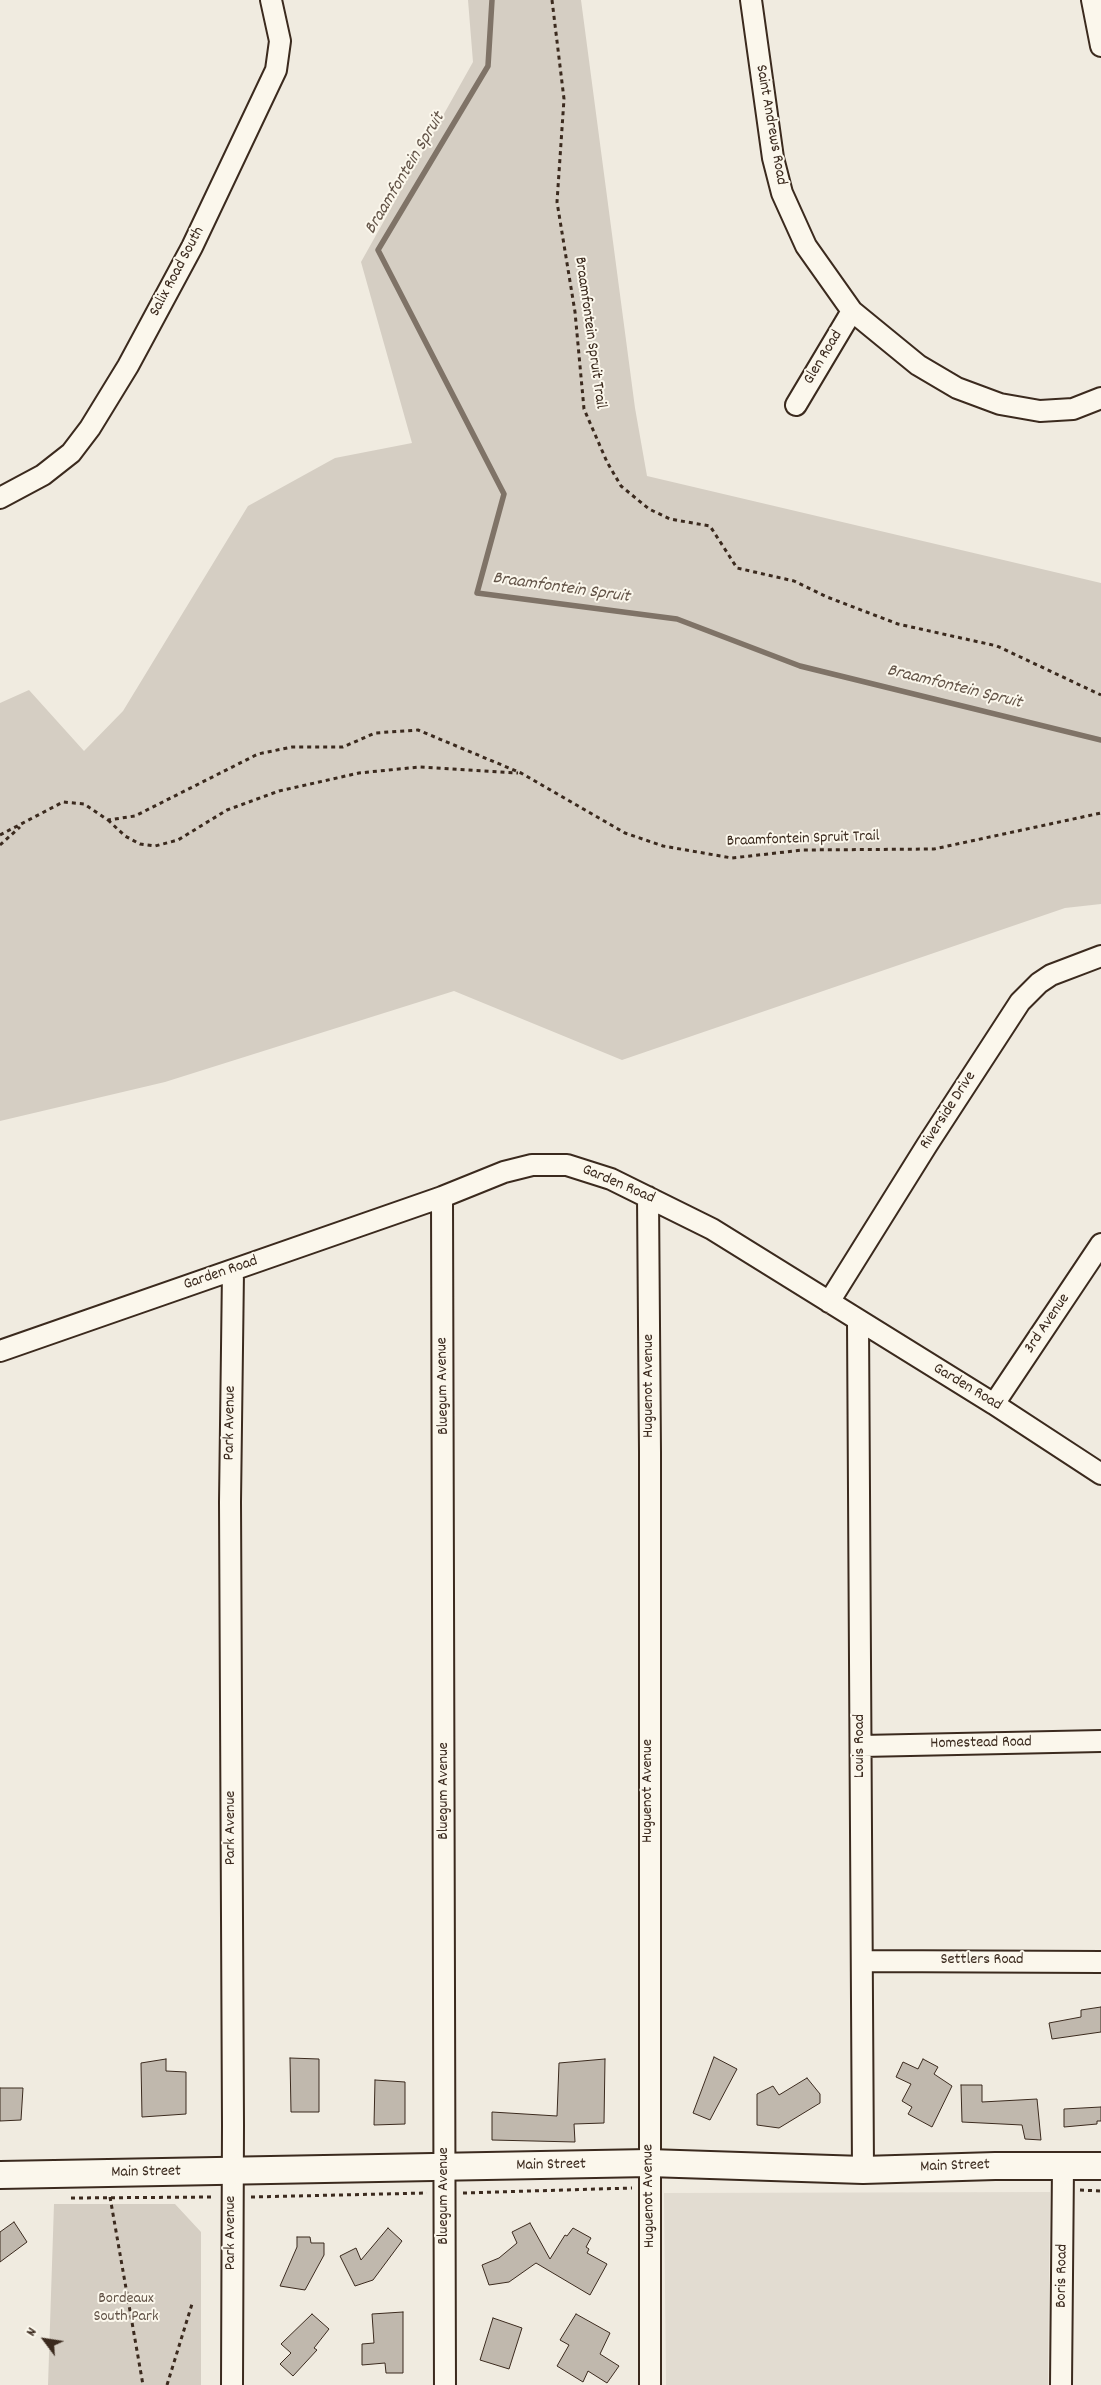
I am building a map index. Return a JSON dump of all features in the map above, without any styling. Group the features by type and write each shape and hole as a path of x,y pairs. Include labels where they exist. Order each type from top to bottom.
{"street":[{"name":"Salix Road South","path":"0,498 43,475 71,454 90,428 133,357 192,246 276,70 280,41 271,0"},
{"name":"Saint Andrews Road","path":"751,0 773,158 782,193 806,246 852,311 918,366 957,388 1000,404 1040,411 1073,409 1101,398"},
{"path":"1092,0 1101,46"},
{"name":"Glen Road","path":"796,405 852,311"},
{"name":"Riverside Drive","path":"829,1302 927,1145 1020,1002 1034,987 1051,975 1101,956"},
{"name":"Garden Road","path":"0,1351 442,1197 504,1172 532,1165 567,1165 586,1170 648,1197 712,1230 858,1322 994,1404 1101,1474"},
{"name":"Bluegum Avenue","path":"442,1197 445,2385"},
{"name":"Huguenot Avenue","path":"648,1197 650,1452 650,2385"},
{"name":"3rd Avenue","path":"994,1404 1101,1244"},
{"name":"Park Avenue","path":"232,2385 230,1502 233,1271"},
{"name":"Louis Road","path":"858,1322 863,2170"},
{"name":"Homestead Road","path":"862,1746 1101,1741"},
{"name":"Settlers Road","path":"863,1960 1101,1962"},
{"name":"Main Street","path":"0,2175 109,2185 232,2184 444,2167 650,2175 995,2166 1101,2166"},
{"name":"Boris Road","path":"1061,2385 1063,2166"}],"path":[{"name":"Braamfontein Spruit Trail","path":"552,0 564,99 557,202 575,312 584,409 607,462 621,486 649,509 670,519 710,526 737,568 794,581 827,597 898,624 997,646 1101,695"},
{"name":"Braamfontein Spruit Trail","path":"108,820 135,816 258,754 292,747 343,747 375,733 418,730 521,773 625,833 663,846 732,858 803,850 934,849 1101,813"},
{"name":"Braamfontein Spruit Trail","path":"0,835 63,802 84,804 108,820 125,836 140,844 156,846 178,840 227,810 279,791 359,773 419,767 521,773"},
{"name":"Braamfontein Spruit Trail","path":"0,846 22,825"},
{"path":"64,2198 109,2185 232,2184 446,2193 650,2175"},
{"path":"109,2185 143,2385"},
{"path":"167,2385 192,2304"}],"shaded area":[{"path":"1050,2192 1048,2385 666,2385 664,2193"}],"green space":[{"path":"468,0 581,0 635,408 647,476 1101,583 1101,904 1065,908 622,1060 454,991 165,1082 0,1121 0,703 29,690 84,751 123,711 248,506 335,458 412,443 361,262 473,62"},
{"name":"Bordeaux South Park","path":"54,2204 175,2204 201,2232 201,2385 48,2385"}],"building":[{"path":"1101,2007 1101,2032 1052,2039 1049,2023 1081,2017 1081,2010"},
{"path":"714,2057 737,2069 710,2120 693,2113"},
{"path":"290,2058 319,2059 319,2112 291,2112"},
{"path":"166,2059 166,2071 186,2072 186,2114 142,2117 141,2063"},
{"path":"605,2059 604,2123 574,2124 575,2142 492,2140 492,2112 557,2116 559,2063"},
{"path":"923,2059 938,2067 934,2074 952,2086 932,2127 908,2114 912,2107 902,2101 911,2084 896,2077 903,2062 918,2069"},
{"path":"807,2078 820,2094 820,2103 779,2128 757,2125 757,2094 773,2086 779,2095"},
{"path":"375,2080 405,2082 405,2124 374,2125"},
{"path":"961,2085 982,2085 982,2102 1037,2099 1041,2140 1025,2139 1022,2125 962,2122"},
{"path":"0,2088 23,2088 21,2120 0,2121"},
{"path":"1101,2107 1101,2121 1097,2121 1097,2124 1064,2127 1064,2109"},
{"path":"14,2222 27,2242 0,2262 0,2232"},
{"path":"530,2223 550,2259 565,2235 567,2236 573,2228 591,2238 586,2247 589,2249 587,2253 607,2264 590,2295 536,2263 509,2282 489,2285 482,2265 499,2258 517,2243 512,2232"},
{"path":"388,2228 402,2241 373,2280 355,2286 340,2256 356,2248 361,2260"},
{"path":"297,2237 310,2237 311,2243 324,2243 324,2255 305,2290 280,2286 297,2247"},
{"path":"403,2312 403,2373 386,2373 385,2363 362,2365 362,2344 374,2343 372,2314"},
{"path":"312,2314 329,2329 314,2348 317,2350 293,2376 280,2364 291,2353 281,2344"},
{"path":"576,2314 610,2333 600,2354 619,2366 607,2383 588,2371 583,2382 557,2366 569,2345 560,2340"},
{"path":"493,2318 522,2328 509,2369 480,2360"}],"waterway":[{"name":"Braamfontein Spruit","path":"492,0 488,66 378,250 504,494 477,593 677,619 800,666 1101,740"}]}
